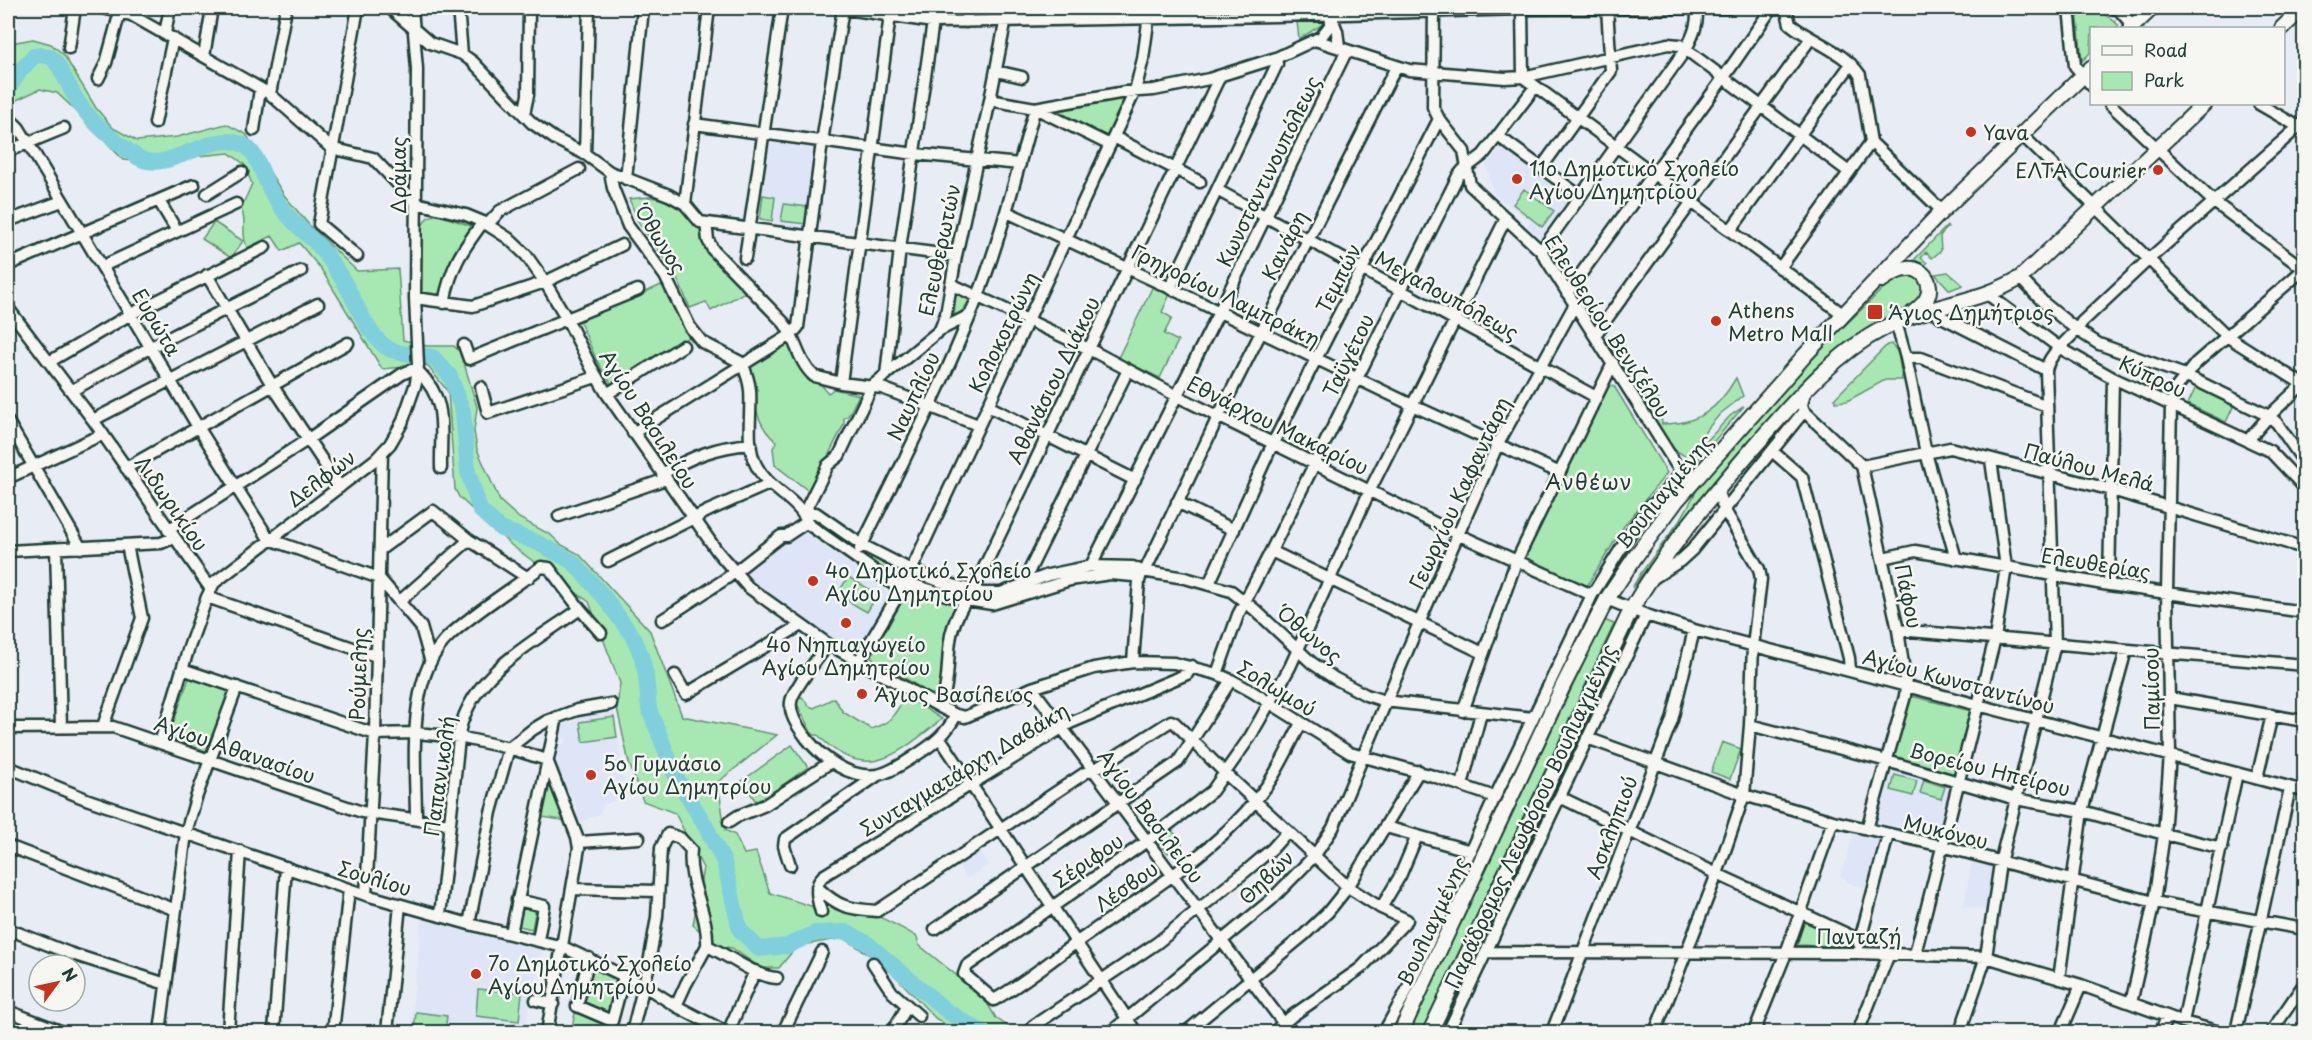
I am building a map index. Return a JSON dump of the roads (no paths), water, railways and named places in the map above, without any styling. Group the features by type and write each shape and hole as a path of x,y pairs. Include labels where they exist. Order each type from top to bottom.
{"main road":[{"path":"2134,27 2152,8"},
{"path":"2283,27 2303,8"},
{"name":"Βουλιαγμένης","path":"1401,1032 1556,703 1607,599 1631,562 1687,489 1866,291 1942,211 2088,76"},
{"path":"1901,320 2006,287 2020,278 2203,105"},
{"path":"1866,291 1897,272 1908,268 1920,271 1928,280 1929,292 1924,303 1901,320"},
{"name":"Βουλιαγμένης","path":"1430,1032 1630,610 1646,584 1717,490 1805,392 1850,351 1901,320"},
{"path":"1652,506 1687,489"}],"street":[{"path":"69,48 75,8"},
{"path":"103,8 120,10 169,35 265,92 331,148 373,158 416,203"},
{"path":"155,123 169,35 170,8"},
{"path":"204,56 212,8"},
{"path":"254,130 286,8"},
{"path":"357,256 319,224 358,8"},
{"path":"390,8 430,43 462,54 524,114 555,139 585,154 610,172 669,195 685,204 700,222 956,256"},
{"name":"Δράμας","path":"412,8 416,33 415,298 418,343"},
{"path":"458,8 462,54"},
{"path":"524,114 528,95 529,8"},
{"path":"585,154 589,8"},
{"path":"626,179 643,8"},
{"path":"685,204 709,8"},
{"path":"745,258 782,8"},
{"path":"633,433 742,363 792,334 800,322 822,142 842,8 890,12 933,22 966,22 1149,12 1728,8"},
{"path":"886,375 900,248 935,8"},
{"path":"966,22 968,8"},
{"name":"Ελευθερωτών","path":"872,386 940,330 946,314 1008,8"},
{"path":"1522,8 1522,77"},
{"path":"1541,251 1686,49 1698,21 1697,8"},
{"path":"1567,292 1772,8"},
{"path":"1786,8 1790,24 1851,64 1860,75 1871,142 1942,211"},
{"path":"2069,8 2075,66 2088,76"},
{"path":"2117,8 2132,27"},
{"path":"1542,167 1611,71 1607,9"},
{"path":"98,79 106,63 120,10"},
{"name":"Ελευθερίου Βενιζέλου","path":"1434,10 1435,72 1432,101 1439,119 1464,152 1468,182 1541,251 1595,335 1611,367 1687,489"},
{"path":"1035,108 1135,91 1154,90 1221,76 1276,58 1316,40 1330,28 1330,11"},
{"path":"1330,11 1343,48"},
{"path":"841,383 890,12"},
{"name":"Κολοκοτρώνη","path":"859,662 904,585 978,425 1030,320 1135,91 1143,59 1149,12"},
{"path":"1595,335 1690,201 1811,38"},
{"path":"1316,40 1396,67 1505,78 1522,77 1610,59 1668,44 1680,45 1849,172"},
{"name":"Κωνσταντινουπόλεως","path":"1091,566 1265,218 1343,48"},
{"path":"1170,288 1277,64 1276,58"},
{"path":"1730,231 1851,64"},
{"name":"Κανάρη","path":"1133,663 1139,581 1307,239 1396,67"},
{"path":"996,71 1022,77"},
{"name":"Αθανάσιου Διάκου","path":"940,707 946,690 950,638 968,596 1221,76"},
{"path":"1522,77 1844,315"},
{"name":"Ταϋγέτου","path":"1217,674 1244,600 1271,551 1458,176 1479,159 1535,87"},
{"path":"990,100 1035,108 1200,182"},
{"path":"2111,105 2214,202 2304,269 2185,375"},
{"path":"1960,1032 1986,957 2000,862 2055,644 2046,370 2048,358 2077,330 2082,322 2148,260 2302,126 2261,105"},
{"name":"Ναυπλίου","path":"855,558 929,406 978,296 1007,212 1035,108"},
{"name":"Τεμπών","path":"1209,584 1273,443 1439,119"},
{"name":"Ευρώτα","path":"11,123 27,142 198,427 269,539"},
{"path":"694,124 915,154 1020,164"},
{"path":"8,151 64,128"},
{"path":"2022,135 2228,337 2304,384 2269,416 2249,439"},
{"path":"1497,136 1580,196"},
{"path":"1780,268 1871,142"},
{"path":"444,303 448,281 457,259 485,224 500,212 579,170"},
{"path":"207,194 242,172"},
{"name":"Όθωνος","path":"610,172 613,188 628,226 665,276 690,327 702,342 742,363 750,391 751,444 755,464 769,484 805,518 888,582 896,586 914,585 968,596 995,594 1056,573 1091,566 1134,567 1231,591 1244,600 1312,663 1366,695 1385,701 1533,718"},
{"path":"8,265 194,185"},
{"name":"Μεγαλουπόλεως","path":"1216,190 1596,397"},
{"path":"8,221 62,201"},
{"path":"159,201 177,231"},
{"name":"Αγίου Βασιλείου","path":"416,203 457,212 485,224 514,243 545,282 567,319 596,377 633,433 734,572 756,593 828,644 956,715"},
{"path":"103,266 236,204"},
{"name":"Γρηγορίου Λαμπράκη","path":"1007,212 1558,472"},
{"name":"Σέριφου","path":"994,1000 964,974 964,970 1051,906 1147,842 1212,791 1271,703 1370,490 1506,218"},
{"path":"706,223 708,240 713,250 792,334 793,344 810,373 819,379 872,386 978,425"},
{"path":"415,298 473,306 545,282 622,245"},
{"path":"49,362 131,314 265,247"},
{"path":"71,391 151,347 300,271"},
{"path":"207,275 272,385 340,486"},
{"name":"Κύπρου","path":"2020,278 2045,304 2077,330 2099,344 2185,375 2269,416 2277,423 2304,462"},
{"name":"Εθνάρχου Μακαρίου","path":"951,284 1089,349 1177,396 1457,534 1592,595"},
{"path":"464,345 469,359 638,290"},
{"name":"Κύπρου","path":"1986,293 2060,348 2112,378 2249,439 2270,451 2304,487"},
{"path":"93,420 318,304"},
{"name":"Γεωργίου Καφαντάρη","path":"1385,701 1498,444 1575,304"},
{"name":"Λιδωρικίου","path":"8,308 103,434 198,570 208,592"},
{"path":"1932,310 2046,370"},
{"path":"940,330 970,315"},
{"path":"1901,320 1906,358 1926,453 1956,559"},
{"path":"126,468 348,343"},
{"name":"Δελφών","path":"208,592 225,572 382,453 402,423 418,368 418,343"},
{"path":"607,394 683,346"},
{"path":"1906,358 1921,358 2047,406"},
{"path":"1463,711 1516,562 1611,367"},
{"name":"Ελευθερίου Βενιζέλου","path":"1611,367 1677,466 1687,489"},
{"path":"8,550 161,543 235,486 307,440 402,374 418,368 435,391 442,417 441,468"},
{"path":"1026,583 1030,569 1128,370"},
{"name":"Παμίσου","path":"2131,1003 2154,902 2164,834 2170,755 2168,593 2171,406 2176,388 2185,375"},
{"path":"481,387 488,413 596,377"},
{"path":"2109,585 2112,378"},
{"path":"662,620 734,572 805,518 828,465 839,456 872,386"},
{"path":"1805,392 1802,405 1804,411 1862,466"},
{"path":"988,406 1135,480"},
{"path":"1646,584 1686,556 1804,411"},
{"path":"8,422 81,548"},
{"path":"8,478 103,434"},
{"path":"559,516 664,477 691,458 712,450 751,444"},
{"name":"Παύλου Μελά","path":"1862,466 1950,448 2112,490 2304,548"},
{"path":"1772,451 1802,477 1850,670"},
{"name":"Ρούμελης","path":"366,895 375,734 382,453"},
{"path":"1915,954 1995,638 2006,567 1991,460"},
{"name":"Πάφου","path":"1862,466 1898,630 1906,686 1867,829"},
{"name":"Παράδρομος Λεωφόρου Βουλιαγμένης","path":"1384,1032 1406,994 1495,797 1592,595 1618,551 1652,506 1678,477"},
{"path":"608,561 710,510 769,484"},
{"path":"1655,1032 1717,874 1744,795 1753,645 1761,579 1759,569 1724,509 1717,490"},
{"path":"1177,502 1234,530"},
{"path":"381,549 431,512 435,512 469,540 528,578"},
{"name":"Όθωνος","path":"805,518 816,513 862,545 985,603 999,603 1070,580 1110,574 1133,576 1144,571"},
{"path":"269,539 379,578 424,633 430,659"},
{"path":"400,601 469,540"},
{"path":"103,726 142,618 127,545"},
{"path":"56,549 61,727"},
{"path":"1271,551 1483,653"},
{"name":"Ελευθερίας","path":"1883,558 1915,551 2109,585 2304,612"},
{"path":"416,819 416,734 419,700 430,659 449,636 541,567 552,571 601,633"},
{"path":"198,570 209,573 225,572"},
{"path":"160,742 208,592 376,656"},
{"name":"Αγίου Κωνσταντίνου","path":"1607,599 1630,610 1694,630 2304,791"},
{"name":"Παπανικολή","path":"440,916 459,737 466,708 483,684 518,652 580,609"},
{"name":"Παράδρομος Λεωφόρου Βουλιαγμένης","path":"1448,1032 1646,615"},
{"path":"675,675 686,694 801,625"},
{"name":"Ασκληπιού","path":"1552,1032 1675,712 1694,630"},
{"path":"1898,630 2304,665"},
{"path":"828,644 794,692 790,704 794,718 811,744 831,762 859,773 879,775"},
{"path":"2060,979 2082,810 2126,650"},
{"name":"Σολωμού","path":"1032,688 1094,669 1133,663 1174,663 1192,666 1231,680 1339,747 1363,757 1419,771 1495,797"},
{"name":"Συνταγματάρχη Δαβάκη","path":"817,887 818,881 823,876 1062,728 1187,674 1192,666"},
{"path":"182,669 375,734 459,737 509,748 547,760"},
{"path":"935,929 1178,762 1231,680"},
{"path":"160,1032 186,833 196,798 237,687"},
{"path":"790,865 784,846 785,839 879,775 906,762 940,738 950,728 956,715 970,716 1032,688"},
{"name":"Αγίου Βασιλείου","path":"1032,688 1287,1028"},
{"path":"2170,698 2304,721"},
{"name":"Θηβών","path":"1111,1032 1271,900 1315,855 1333,828 1385,701"},
{"path":"469,924 491,812 509,748 532,730 557,717 577,710 611,704"},
{"path":"1462,785 1481,713"},
{"path":"2257,778 2272,715"},
{"path":"511,933 557,717"},
{"path":"817,887 839,906 852,910 877,912 1085,773 1094,770 1171,721 1348,887 1381,908 1407,920 1361,968 1287,1028 1274,1032"},
{"name":"Λέσβου","path":"994,1000 1172,875 1228,829 1266,787 1301,723"},
{"name":"Βορείου Ηπείρου","path":"1750,725 1887,761 2016,799 2082,810 2222,848"},
{"name":"Αγίου Αθανασίου","path":"8,728 103,726 160,742 371,814 449,824"},
{"path":"940,738 1136,1032"},
{"name":"Μυκόνου","path":"1587,738 1744,795 1833,821 1942,846 2154,902 2304,929"},
{"path":"547,760 579,842 547,1032"},
{"path":"729,822 765,805 831,762"},
{"name":"Σουλίου","path":"8,766 86,798 366,895 469,924 563,946 644,985 676,1006 727,1032"},
{"path":"1186,1032 1316,924 1348,887 1419,771"},
{"path":"2183,1022 2237,773"},
{"path":"2236,1032 2290,788"},
{"path":"1560,797 1717,874 1860,939"},
{"path":"1754,1032 1786,953 1833,821"},
{"path":"1386,827 1471,850"},
{"path":"1033,1026 1151,948 1246,872 1288,831"},
{"path":"632,1032 657,917 657,891 663,841 668,834 675,835 691,850 689,863 708,932 707,946 676,1006"},
{"path":"1857,953 1888,835"},
{"path":"1381,908 1400,876 1418,836"},
{"path":"579,842 639,838"},
{"path":"8,846 176,910"},
{"path":"228,1032 240,851"},
{"path":"274,1032 286,867"},
{"path":"817,887 821,912"},
{"path":"333,1032 349,889"},
{"path":"572,889 657,891"},
{"path":"517,900 544,906 538,940"},
{"path":"387,1032 400,905"},
{"path":"8,929 69,953 166,984"},
{"path":"707,946 765,977 777,978"},
{"path":"783,1032 822,952"},
{"name":"Πανταζή","path":"1486,952 1857,953 1986,957 2081,985 2183,1022 2220,1032"},
{"path":"1858,1032 1889,954"},
{"path":"589,958 577,1006 612,1021 624,975"},
{"path":"873,963 892,992 919,1016"},
{"path":"727,1032 755,971"},
{"path":"2271,1032 2304,984"},
{"path":"2061,1032 2081,985"},
{"path":"536,1000 553,1004"},
{"path":"892,1032 907,1007"},
{"path":"8,1011 63,1032"},
{"path":"2161,1032 2167,1016"}],"waterway":[{"path":"8,90 20,71 34,56 48,56 58,66 75,97 95,123 137,157 150,162 164,161 222,141 236,142 249,149 282,208 327,255 373,335 393,351 433,357 450,376 463,412 468,472 480,510 501,529 538,543 573,562 604,597 634,638 646,675 649,709 677,779 724,862 740,930 759,949 787,946 815,933 846,932 867,943 948,1012 982,1032"}],"place":[{"name":"Yava","path":"1971,132"},
{"name":"ΕΛΤΑ Courier","path":"2158,170"},
{"name":"11ο Δημοτικό Σχολείο Αγίου Δημητρίου","path":"1517,179"},
{"name":"Άγιος Δημήτριος","path":"1875,312"},
{"name":"Athens Metro Mall","path":"1716,321"},
{"name":"4ο Δημοτικό Σχολείο Αγίου Δημητρίου","path":"813,581"},
{"name":"4ο Νηπιαγωγείο Αγίου Δημητρίου","path":"846,623"},
{"name":"Άγιος Βασίλειος","path":"862,694"},
{"name":"5ο Γυμνάσιο Αγίου Δημητρίου","path":"591,775"},
{"name":"7ο Δημοτικό Σχολείο Αγίου Δημητρίου","path":"476,974"}],"district":[{"name":"Ανθέων","path":"1589,481"}]}
